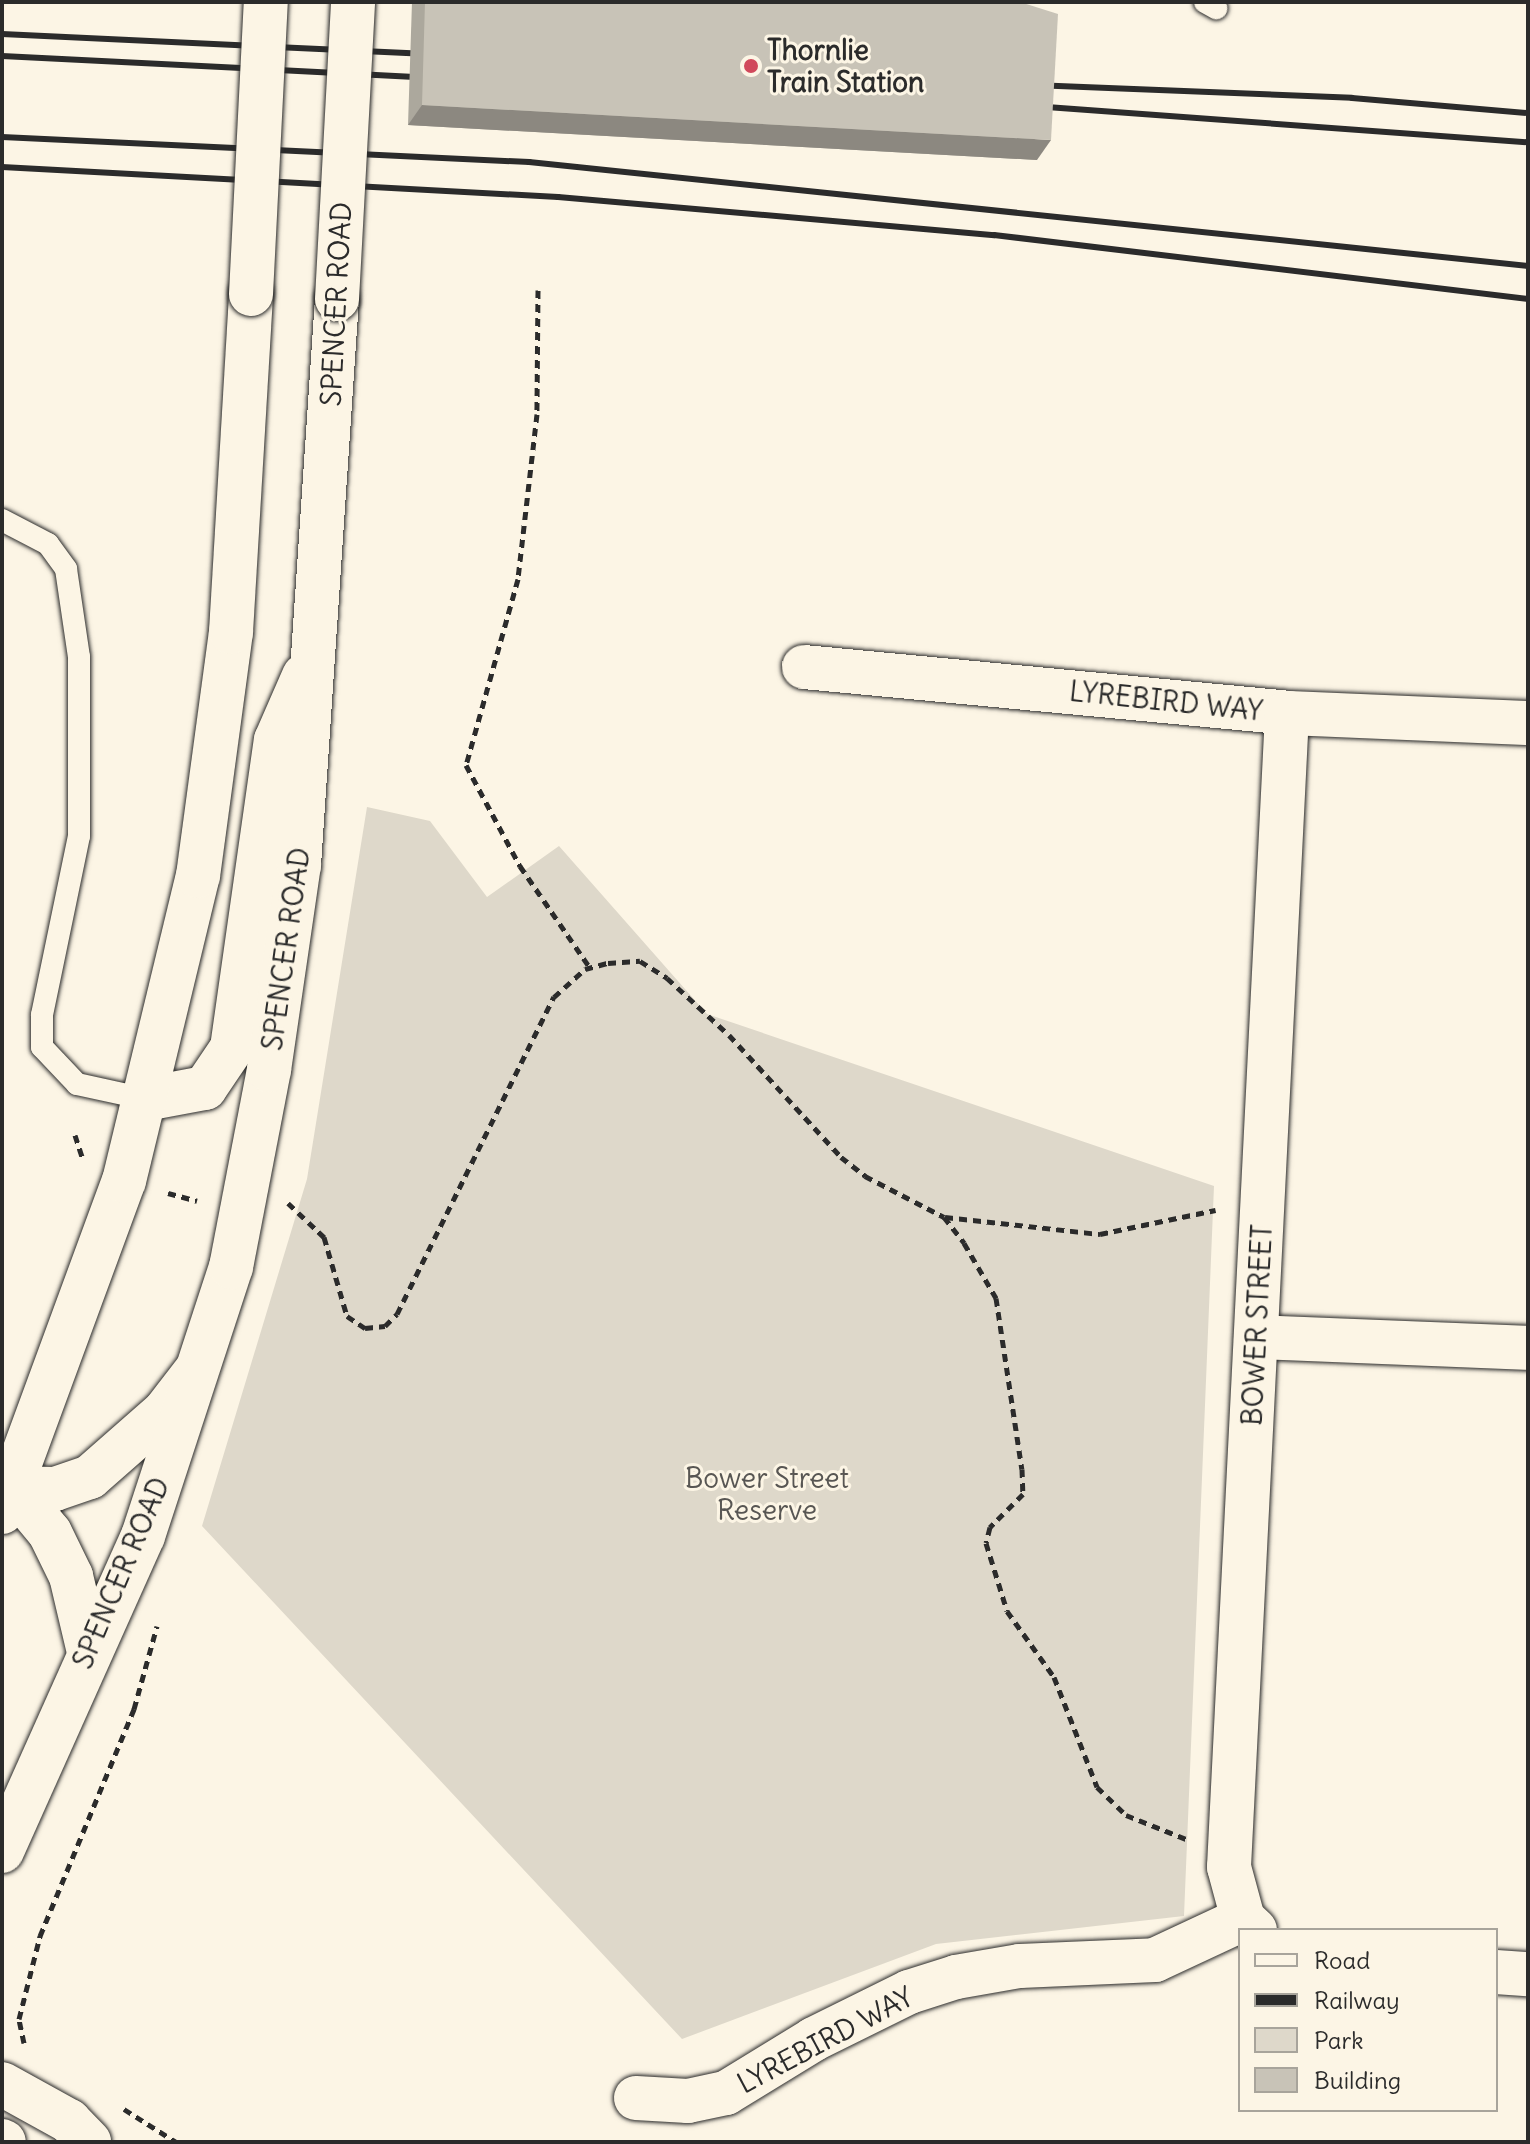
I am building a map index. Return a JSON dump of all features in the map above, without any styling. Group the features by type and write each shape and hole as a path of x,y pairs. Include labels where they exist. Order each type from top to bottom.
{"main road":[{"path":"4,1491 124,1181 198,876 219,750 251,294 266,2"},
{"name":"SPENCER ROAD","path":"2,1851 88,1648 143,1536 204,1360 242,1214 299,865 317,644 353,2"},
{"path":"146,1099 205,1088 232,1048 276,740 317,644"},
{"name":"LYREBIRD WAY","path":"804,667 1287,713 1528,723"},
{"name":"BOWER STREET","path":"1249,1924 1229,1867 1287,713"},
{"path":"1256,1337 1528,1348"},
{"path":"4,1491 55,1489 90,1477 165,1411 204,1360"},
{"path":"4,1491 50,1533 71,1576 88,1648"},
{"name":"LYREBIRD WAY","path":"636,2098 688,2101 726,2093 814,2039 909,1992 956,1977 1020,1966 1155,1960 1238,1928"},
{"path":"1498,1972 1528,1974"},
{"path":"2,2084 69,2121 89,2142"}],"lane":[{"path":"2,520 48,544 66,569 79,657 79,836 42,1015 42,1047 77,1084 146,1099"}],"path":[{"path":"538,290 537,414 518,579 466,765 520,866 590,968"},
{"path":"285,1200 324,1237 347,1316 365,1328 385,1326 397,1314 554,997 590,968 640,961 667,978 729,1035 841,1157 865,1176 944,1217 1100,1234 1232,1205 1263,1206"},
{"path":"124,1181 242,1214"},
{"path":"944,1217 996,1298 1003,1327 1023,1494 990,1527 986,1543 1007,1611 1054,1677 1097,1787 1147,1828 1199,1842"}],"green space":[{"name":"Bower Street Reserve","path":"367,807 430,821 487,897 559,846 707,1014 1214,1186 1184,1916 936,1944 682,2039 202,1526 307,1179"}],"building":[{"name":"Thornlie Train Station","path":"425,2 1020,2 1058,14 1051,140 422,105"}],"railway":[{"path":"2,34 434,54"},
{"path":"2,56 429,78"},
{"path":"1033,85 1352,98 1528,113"},
{"path":"1033,106 1528,142"},
{"path":"2,137 529,162 1528,266"},
{"path":"2,167 558,197 994,235 1528,299"}],"place":[{"name":"Thornlie Train Station","path":"751,66"}]}
